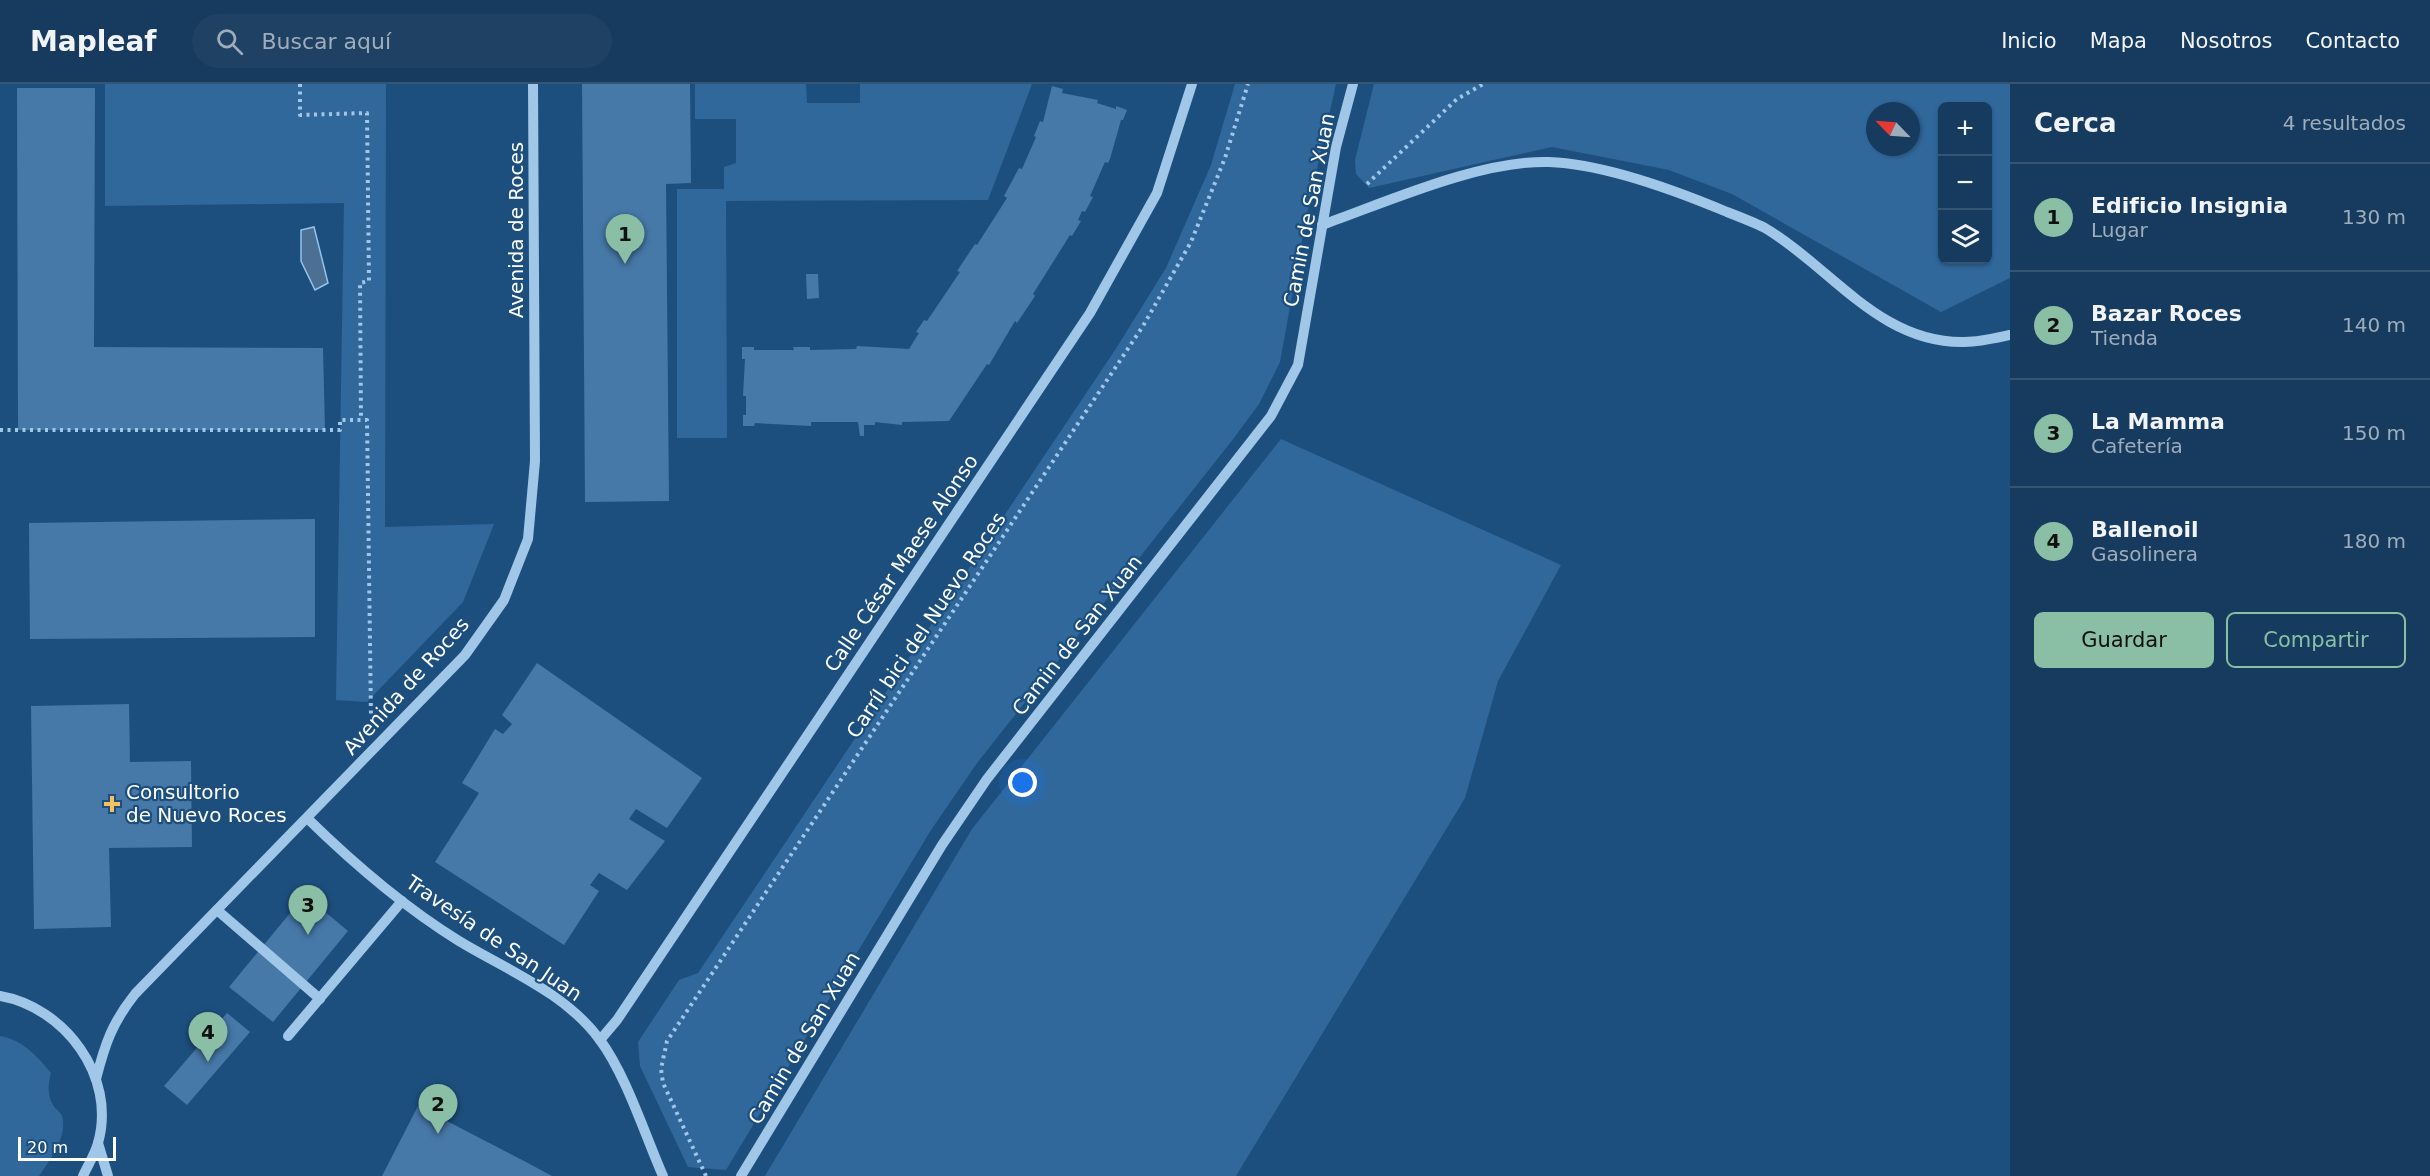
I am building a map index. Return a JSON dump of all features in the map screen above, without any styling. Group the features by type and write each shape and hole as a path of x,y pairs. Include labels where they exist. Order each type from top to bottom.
{"street":[{"name":"Avenida de Roces","path":"96,1079 107,1039 118,1016 147,980 465,655 504,600 528,540 535,461 533,84"},
{"name":"Calle César Maese Alonso","path":"600,1040 617,1020 1090,313 1157,193 1192,84"},
{"name":"Camin de San Xuan","path":"741,1176 942,845 987,779 1271,416 1298,365 1336,147 1353,84"},
{"path":"1322,225 1472,173 1519,164 1549,162 1586,167 1683,193 1765,228 1848,290 1869,311 1900,329 1931,340 1966,343 2010,335"},
{"name":"Travesía de San Juan","path":"307,818 402,901 458,940 549,994 577,1014 600,1040 618,1072 663,1176"},
{"path":"288,1036 402,901"},
{"path":"217,910 320,999"},
{"path":"0,996 17,999 57,1020 74,1038 96,1079 101,1111 99,1143 108,1176"},
{"path":"83,1176 99,1143"}],"path":[{"path":"300,84 300,116 368,113 369,281 360,283 361,420"},
{"name":"Carríl bici del Nuevo Roces","path":"706,1176 663,1083 661,1069 667,1041 1143,327 1191,242 1225,158 1248,84"},
{"path":"1364,186 1457,99 1483,84"},
{"path":"0,430 340,430 339,420 368,420 371,717"}],"shaded area":[{"path":"105,84 386,84 385,527 494,524 463,602 367,702 336,700 344,203 105,206"},
{"path":"695,84 806,84 807,103 860,103 860,84 1032,84 988,200 726,201 727,438 677,438 677,189 724,189 724,167 736,163 736,119 695,119"},
{"path":"1235,84 1336,84 1306,218 1280,362 1259,404 977,763 931,830 726,1170 688,1167 640,1066 638,1042 679,980 698,973 1117,347 1166,268 1211,165"},
{"path":"1374,84 2010,84 2010,278 1941,312 1732,194 1669,170 1552,147 1369,188 1356,174 1355,160"},
{"path":"314,227 328,283 315,290 301,261 301,230"},
{"path":"1281,439 1561,565 1498,681 1465,798 1236,1176 765,1176 972,829"},
{"path":"0,1036 23,1045 51,1073 49,1093 54,1106 62,1116 63,1124 57,1148 39,1176 0,1176"}],"building":[{"path":"582,84 690,84 691,183 666,184 669,501 585,502"},
{"path":"1052,86 1063,89 1062,93 1098,100 1097,103 1127,110 1121,120 1110,159 1108,163 1105,162 1090,196 1093,197 1078,220 1081,221 1033,294 1035,296 1017,323 1015,321 989,365 987,364 949,421 902,422 902,425 875,422 875,425 864,425 864,436 860,436 858,422 811,422 811,426 755,423 754,426 743,426 743,415 746,415 746,396 743,396 745,359 742,359 742,347 754,347 754,350 794,350 793,347 810,347 810,350 856,349 857,346 909,349 919,333 916,332 924,320 927,321 960,272 957,271 975,244 977,245 1007,198 1004,196 1019,168 1022,169 1036,137 1034,136 1040,121 1043,122"},
{"path":"17,88 95,88 94,347 323,348 325,430 18,430"},
{"path":"806,274 818,274 819,298 807,299"},
{"path":"315,519 315,637 30,639 29,523"},
{"path":"537,663 702,778 667,828 636,809 629,819 665,841 627,890 599,873 590,885 599,891 564,945 435,862 479,793 462,783 495,729 503,734 512,724 502,715"},
{"name":"Consultorio de Nuevo Roces","path":"129,704 130,762 191,761 192,847 109,848 111,927 34,929 31,706"},
{"path":"305,895 348,931 273,1022 229,987"},
{"path":"227,1013 250,1032 187,1105 164,1086"},
{"path":"418,1106 526,1162 552,1176 382,1176"}],"place":[{"name":"Edificio Insignia","path":"625,264"},
{"name":"Consultorio de Nuevo Roces","path":"112,804"},
{"name":"La Mamma","path":"308,935"},
{"name":"Ballenoil","path":"208,1062"},
{"name":"Bazar Roces","path":"438,1134"}]}
